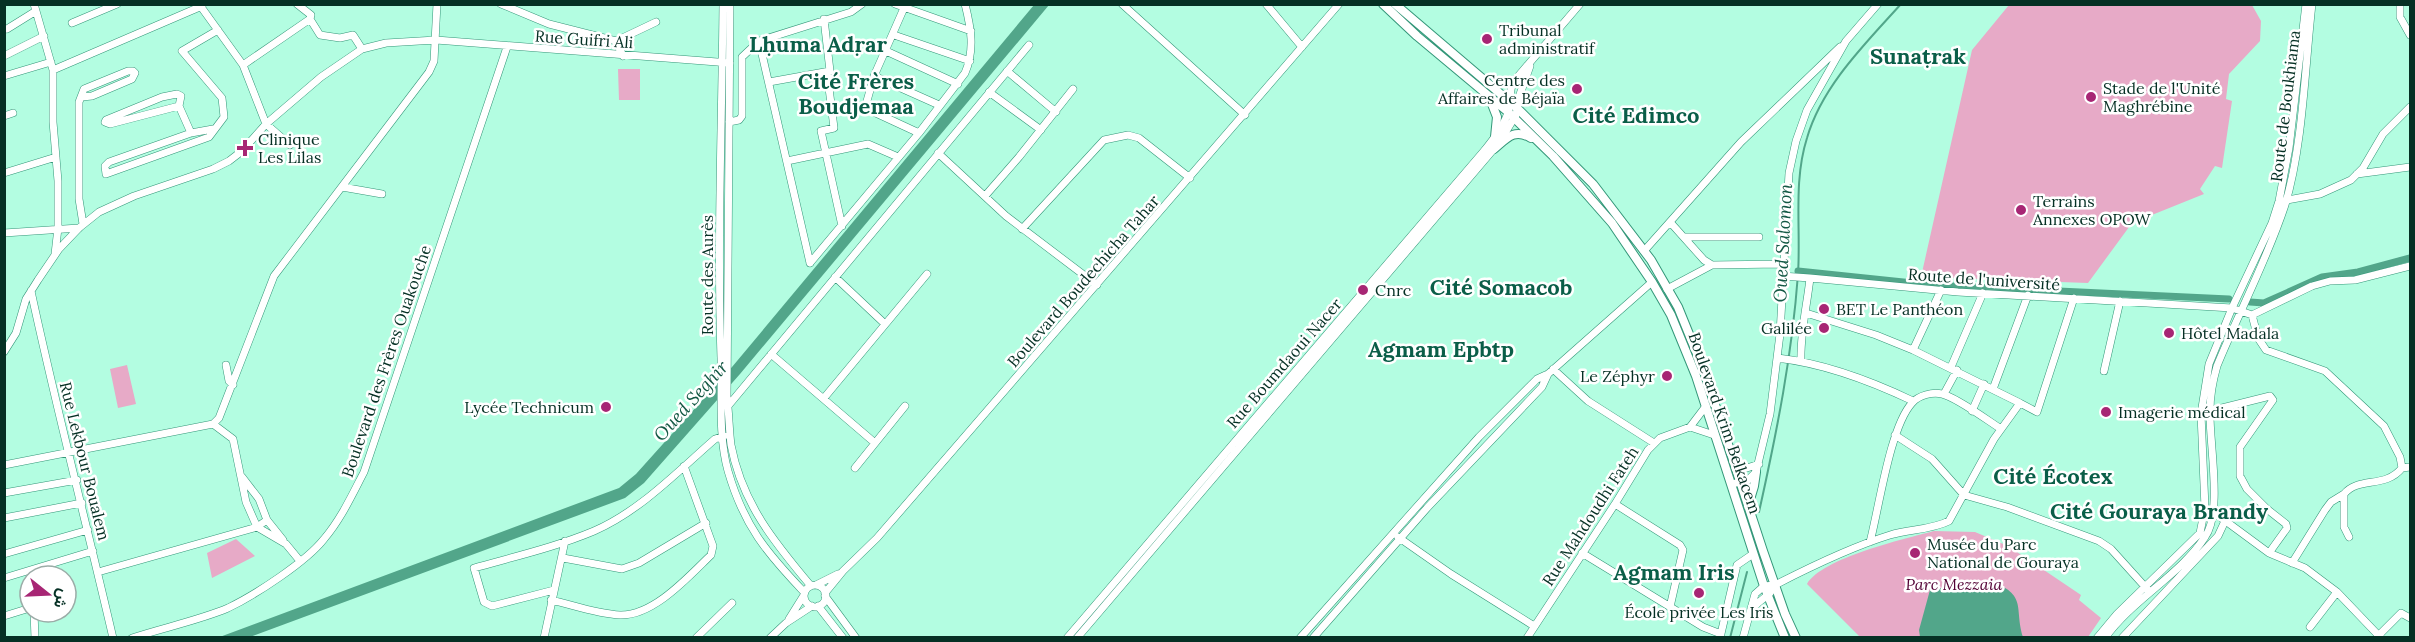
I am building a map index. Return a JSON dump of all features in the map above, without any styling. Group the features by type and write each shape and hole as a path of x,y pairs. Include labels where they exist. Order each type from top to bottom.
{"main road":[{"name":"Boulevard Krim Belkacem","path":"1383,4 1409,29 1511,115 1539,143 1612,223 1652,282 1682,340 1714,435 1748,506 1796,638"},
{"name":"Boulevard Krim Belkacem","path":"1395,4 1514,104 1593,184 1644,251 1668,289 1704,371 1735,468 1735,483 1753,554 1785,638"},
{"path":"1488,96 1497,117 1495,137"},
{"path":"1494,149 1514,133 1525,134 1539,143"},
{"path":"1748,506 1758,468"}],"street":[{"path":"72,23 117,4"},
{"path":"4,351 16,333 26,299 55,255 81,226 99,212 134,196 213,169 229,161 242,151 266,124 321,77 362,49 353,35 340,38 320,35 310,19 311,15 297,4"},
{"path":"4,465 213,424 219,418 274,276 429,72 434,61 437,4"},
{"path":"501,4 549,24 616,41 656,22"},
{"name":"Route des Aurès","path":"723,4 729,122 724,359"},
{"name":"Route des Aurès","path":"730,4 719,249 728,470 750,524 769,555 804,594"},
{"path":"729,122 738,120 742,116 742,57 759,41 851,12 862,4"},
{"path":"895,4 971,31"},
{"path":"759,41 810,263 958,84 970,61 971,31 965,4"},
{"path":"1122,4 1245,115"},
{"path":"1266,4 1302,47"},
{"name":"Boulevard Boudechicha Tahar","path":"825,595 843,571 877,538 1339,4"},
{"path":"1514,104 1511,87 1580,4"},
{"path":"1644,251 1741,142 1846,41 1878,4"},
{"name":"Route de Boukhiama","path":"2147,589 2200,533 2205,508 2201,414 2209,364 2232,308 2282,201 2306,4"},
{"name":"Route de Boukhiama","path":"2147,589 2206,536 2212,511 2210,411 2217,366 2274,235 2295,155 2312,4"},
{"path":"2400,4 2400,17 2410,35"},
{"path":"53,70 201,5 243,65 266,124 290,145"},
{"path":"7,29 35,8 53,70 58,228 55,255"},
{"path":"904,8 874,76 865,108 919,133"},
{"path":"243,65 310,19"},
{"path":"824,19 830,65 830,70 827,72 834,128 821,131 842,226"},
{"path":"213,129 191,133 109,162 105,166 106,174 209,137 224,117 222,98 182,51 218,30"},
{"path":"894,34 970,61"},
{"path":"4,56 44,36"},
{"name":"Rue Guifri Ali","path":"362,49 386,43 436,40 726,63"},
{"path":"616,41 622,56"},
{"path":"1735,483 1751,478 1758,468 1770,414 1778,358 1789,173 1796,141 1807,110 1846,41"},
{"path":"728,406 1029,45"},
{"name":"Boulevard des Frères Ouakouche","path":"132,638 228,608 300,561 324,540 345,509 364,472 507,47"},
{"path":"886,51 958,84"},
{"path":"4,76 51,62"},
{"path":"1514,104 1531,63"},
{"path":"81,226 79,102 84,89 128,70 133,70 135,73 132,79 92,96 82,97"},
{"path":"1007,71 1056,112"},
{"path":"769,82 827,72"},
{"path":"874,76 939,105"},
{"path":"985,196 1073,89"},
{"path":"989,92 1041,130"},
{"path":"179,106 116,123 105,122 116,115 177,94 181,96 179,106 191,133"},
{"name":"Rue Boumdaoui Nacer","path":"1077,638 1494,149 1514,104"},
{"path":"2282,201 2320,194 2351,180 2363,168 2383,134 2410,107"},
{"path":"4,116 13,113"},
{"name":"Rue Boumdaoui Nacer","path":"1067,638 1495,137 1511,115"},
{"path":"1022,229 1104,140 1128,135 1138,138 1190,178"},
{"path":"787,161 868,144 898,158"},
{"path":"938,153 1022,229 1097,285"},
{"path":"4,173 56,157"},
{"path":"2357,174 2410,167"},
{"path":"342,187 382,194"},
{"path":"1670,222 1704,260 1712,265"},
{"path":"4,233 81,226"},
{"path":"1684,237 1759,237"},
{"path":"1668,289 1712,265 1783,264"},
{"path":"2402,468 2400,457 2384,426 2325,371 2266,350 2258,338 2252,315 2312,286 2330,281 2355,280 2410,266"},
{"path":"824,398 927,273"},
{"name":"Route de l'université","path":"1782,276 1816,276 1983,293 2232,308 2252,315"},
{"path":"1800,361 1800,338 1816,276"},
{"path":"835,277 885,324"},
{"path":"1300,638 1479,437 1537,379 1551,372 1652,282"},
{"path":"1913,350 1941,290"},
{"name":"Rue Lekbour Boualem","path":"31,291 113,638"},
{"path":"1944,394 1983,293"},
{"path":"1993,389 2028,295"},
{"path":"1806,313 1876,335 1913,350 2037,412 2074,298"},
{"path":"2104,371 2120,301"},
{"path":"771,354 875,443"},
{"path":"1778,358 1800,361 1861,380 1913,401"},
{"path":"226,365 229,381 233,385"},
{"path":"1551,372 1588,401 1654,443"},
{"path":"1313,638 1400,538 1542,387 1551,372"},
{"path":"1972,411 1984,384"},
{"path":"1870,542 1895,435 1913,401 1932,393 1944,394 2001,429"},
{"path":"2210,411 2270,396 2273,400 2240,447 2240,476 2247,489 2286,524 2287,528 2269,553"},
{"name":"Route des Aurès","path":"725,398 728,406 726,436 744,488 757,516 770,536 814,585"},
{"path":"1743,638 1749,611 1757,591 1764,586 1775,585 1892,534 1941,525 1949,521 2001,429 2020,403"},
{"path":"855,468 904,406"},
{"path":"1706,406 1690,427 1714,435"},
{"path":"213,424 233,438 246,502 300,561"},
{"name":"Rue Mahdoudhi Fateh","path":"1527,638 1648,450 1660,438 1690,427"},
{"path":"1895,435 1932,459 1964,495 2007,507 2099,541 2111,549 2147,589"},
{"path":"554,591 492,606 484,602 474,568 594,531 623,515 650,496 715,439 726,436"},
{"path":"551,600 618,615 627,614 652,605 675,588 713,552 706,523 684,466"},
{"path":"2292,563 2331,502 2349,488 2386,481 2402,468 2410,467"},
{"path":"1735,468 1758,468"},
{"path":"241,476 260,499 263,521 286,544"},
{"path":"4,493 76,480"},
{"path":"2344,494 2344,527 2349,537"},
{"path":"4,518 82,503"},
{"path":"1615,504 1680,545 1683,550 1670,607"},
{"path":"2212,511 2269,553 2305,568 2337,592 2380,636 2401,613 2410,618"},
{"path":"98,572 263,521"},
{"path":"2122,638 2218,536 2225,521"},
{"path":"563,558 622,569 639,563 706,523"},
{"path":"4,554 88,530"},
{"path":"1393,532 1451,574 1534,626"},
{"path":"543,638 566,541"},
{"path":"4,578 93,550"},
{"path":"1582,553 1721,636 1737,566 1753,554"},
{"name":"Boulevard Boudechicha Tahar","path":"814,585 843,571"},
{"path":"786,623 804,594 814,585 822,588 856,638"},
{"path":"1749,611 1775,585"},
{"path":"2097,638 2102,630 2147,589"},
{"path":"2105,638 2147,589"},
{"path":"2310,627 2337,592"},
{"path":"804,594 805,601 815,606 843,638"},
{"path":"770,638 786,623 815,606 825,595"},
{"path":"696,637 732,603"}],"green space":[{"path":"2009,5 2252,5 2261,21 2260,41 2229,74 2226,99 2232,101 2222,168 2215,166 2200,189 2204,194 2132,223 2088,283 1921,277 1972,50"},
{"path":"618,69 640,69 640,100 619,100"},
{"path":"127,365 136,404 118,408 110,369"},
{"name":"Parc Mezzaia","path":"1934,531 1975,532 2008,546 2081,595 2079,600 2101,618 2088,637 1860,637 1807,584 1829,566 1846,558 1885,544"},
{"path":"236,539 255,556 212,578 207,553"}],"shaded area":[{"path":"1034,5 1049,5 740,374 644,483 625,498 250,637 217,638 619,488 636,474 732,367"},
{"path":"1990,581 2010,591 2015,597 2023,637 1920,637 1919,630 1930,590"}],"waterway":[{"name":"Oued Salomon","path":"1759,512 1778,423 1792,334 1799,257 1800,171 1807,138 1814,119 1834,83 1859,50 1901,4"},
{"path":"2250,302 2264,303 2322,277 2358,272 2410,258"},
{"path":"1798,271 1932,285 2229,299"},
{"name":"Oued Salomon","path":"1730,638 1747,572"}],"place":[{"name":"Tribunal administratif","path":"1487,39"},
{"name":"Centre des Affaires de Béjaïa","path":"1577,89"},
{"name":"Stade de l'Unité Maghrébine","path":"2091,97"},
{"name":"Clinique Les Lilas","path":"245,148"},
{"name":"Terrains Annexes OPOW","path":"2021,210"},
{"name":"Cnrc","path":"1363,290"},
{"name":"BET Le Panthéon","path":"1824,309"},
{"name":"Galilée","path":"1824,328"},
{"name":"Hôtel Madala","path":"2169,333"},
{"name":"Le Zéphyr","path":"1667,376"},
{"name":"Lycée Technicum","path":"606,407"},
{"name":"Imagerie médical","path":"2106,412"},
{"name":"Musée du Parc National de Gouraya","path":"1915,553"},
{"name":"École privée Les Iris","path":"1699,593"}],"district":[{"name":"Lḥuma Aḍrar","path":"818,44"},
{"name":"Sunaṭrak","path":"1918,56"},
{"name":"Cité Frères Boudjemaa","path":"856,94"},
{"name":"Cité Edimco","path":"1636,115"},
{"name":"Cité Somacob","path":"1501,287"},
{"name":"Agmam Epbtp","path":"1441,349"},
{"name":"Cité Écotex","path":"2053,476"},
{"name":"Cité Gouraya Brandy","path":"2159,511"},
{"name":"Agmam Iris","path":"1674,572"}],"water label":[{"name":"Oued Seghir","path":"691,401"}]}
